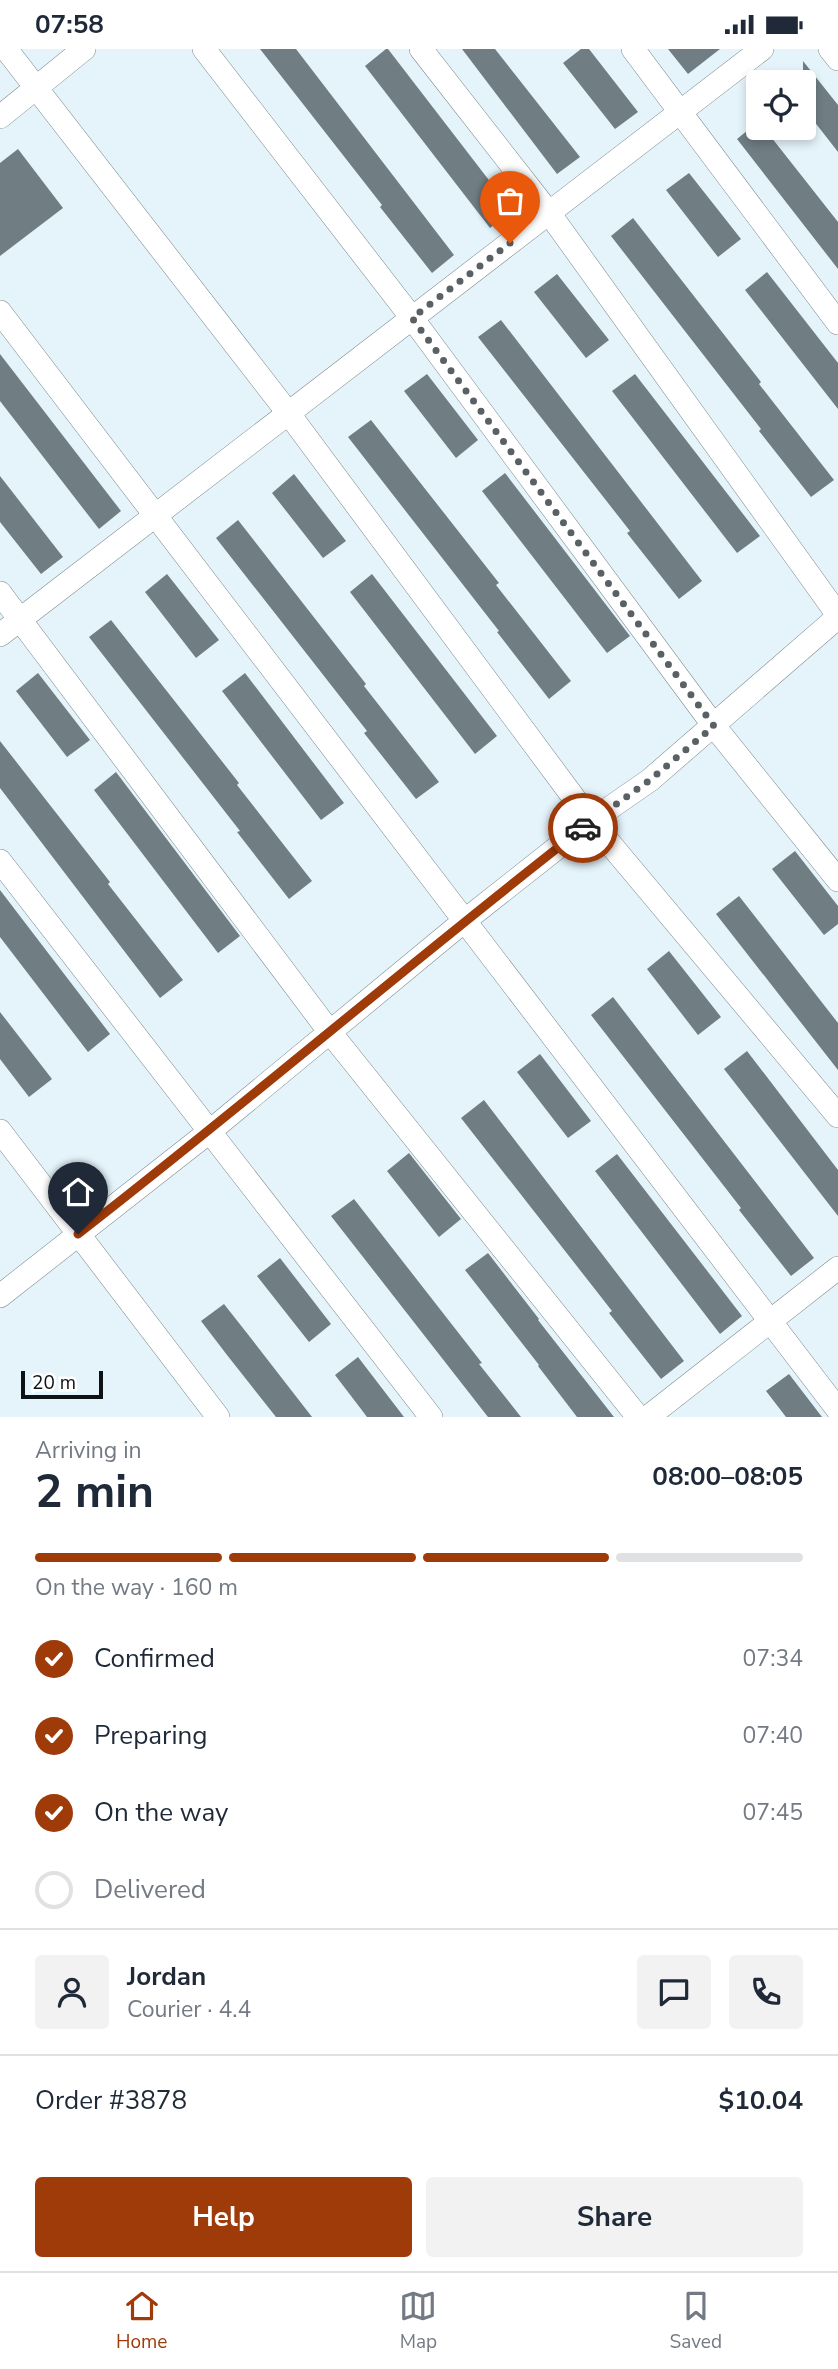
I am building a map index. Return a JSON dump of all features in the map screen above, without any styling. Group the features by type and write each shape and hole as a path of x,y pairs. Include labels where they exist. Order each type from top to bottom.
{"street":[{"path":"6,49 289,414 591,821 838,1116"},
{"path":"0,117 83,49"},
{"path":"204,49 412,318 714,726 838,880"},
{"path":"0,1296 209,1132 463,922 591,821 650,780 838,616 549,213 421,49"},
{"path":"633,49 838,323"},
{"path":"0,635 762,49"},
{"path":"830,49 838,59"},
{"path":"0,312 838,1410"},
{"path":"0,593 329,1031 638,1417"},
{"path":"0,861 431,1417"},
{"path":"0,1131 218,1417"},
{"path":"648,1417 838,1268"}],"building":[{"path":"260,49 296,49 454,255 432,273"},
{"path":"386,49 512,210 490,228 365,66"},
{"path":"462,49 495,49 580,157 557,174"},
{"path":"581,49 589,49 638,112 615,129 563,63"},
{"path":"668,49 720,49 688,74"},
{"path":"803,61 810,70 803,70"},
{"path":"816,77 838,105 838,152 816,124"},
{"path":"746,132 746,140 773,140 838,222 838,269 737,139"},
{"path":"18,149 63,208 0,256 0,163"},
{"path":"689,173 741,239 718,257 666,190"},
{"path":"633,218 834,480 811,497 611,236"},
{"path":"767,272 838,363 838,409 745,290"},
{"path":"557,274 609,340 586,358 534,292"},
{"path":"501,320 702,581 679,599 627,533 630,531 478,337"},
{"path":"0,354 121,511 99,529 0,401"},
{"path":"427,374 478,440 456,458 404,391"},
{"path":"635,374 760,536 737,553 612,391"},
{"path":"371,420 499,583 496,585 571,681 549,699 348,437"},
{"path":"505,473 630,636 607,653 482,491"},
{"path":"294,474 346,541 323,558 272,493"},
{"path":"0,476 63,557 41,574 0,522"},
{"path":"238,520 439,782 416,799 364,733 367,731 216,538"},
{"path":"167,574 219,640 196,658 145,592"},
{"path":"372,574 497,736 475,754 350,592"},
{"path":"111,620 312,881 289,899 237,832 240,831 89,637"},
{"path":"38,673 90,740 67,757 16,691"},
{"path":"245,673 344,803 321,820 222,691"},
{"path":"0,741 183,980 160,998 0,788"},
{"path":"116,772 240,936 218,953 94,790"},
{"path":"795,851 838,906 838,924 824,935 772,869"},
{"path":"0,890 110,1034 88,1052 0,937"},
{"path":"739,896 838,1023 838,1070 716,914"},
{"path":"669,951 721,1017 698,1035 647,969"},
{"path":"613,997 814,1258 791,1276 591,1015"},
{"path":"0,1012 52,1079 29,1097 0,1059"},
{"path":"747,1051 838,1170 838,1216 724,1069"},
{"path":"540,1054 591,1121 568,1138 517,1072"},
{"path":"484,1100 684,1361 661,1379 609,1313 612,1311 461,1118"},
{"path":"409,1153 461,1219 439,1237 387,1171"},
{"path":"617,1154 742,1316 720,1334 595,1171"},
{"path":"354,1199 521,1417 488,1417 331,1216"},
{"path":"488,1253 614,1417 577,1417 465,1270"},
{"path":"280,1258 331,1324 309,1342 257,1276"},
{"path":"224,1304 312,1417 276,1417 227,1355 201,1321"},
{"path":"358,1357 404,1417 367,1417 335,1375"},
{"path":"789,1374 822,1417 786,1417 766,1391"}],"way so far":[{"path":"510,243 412,318 714,726 650,780 583,828"}],"route":[{"path":"78,1234 209,1132 463,922 583,828"}]}
